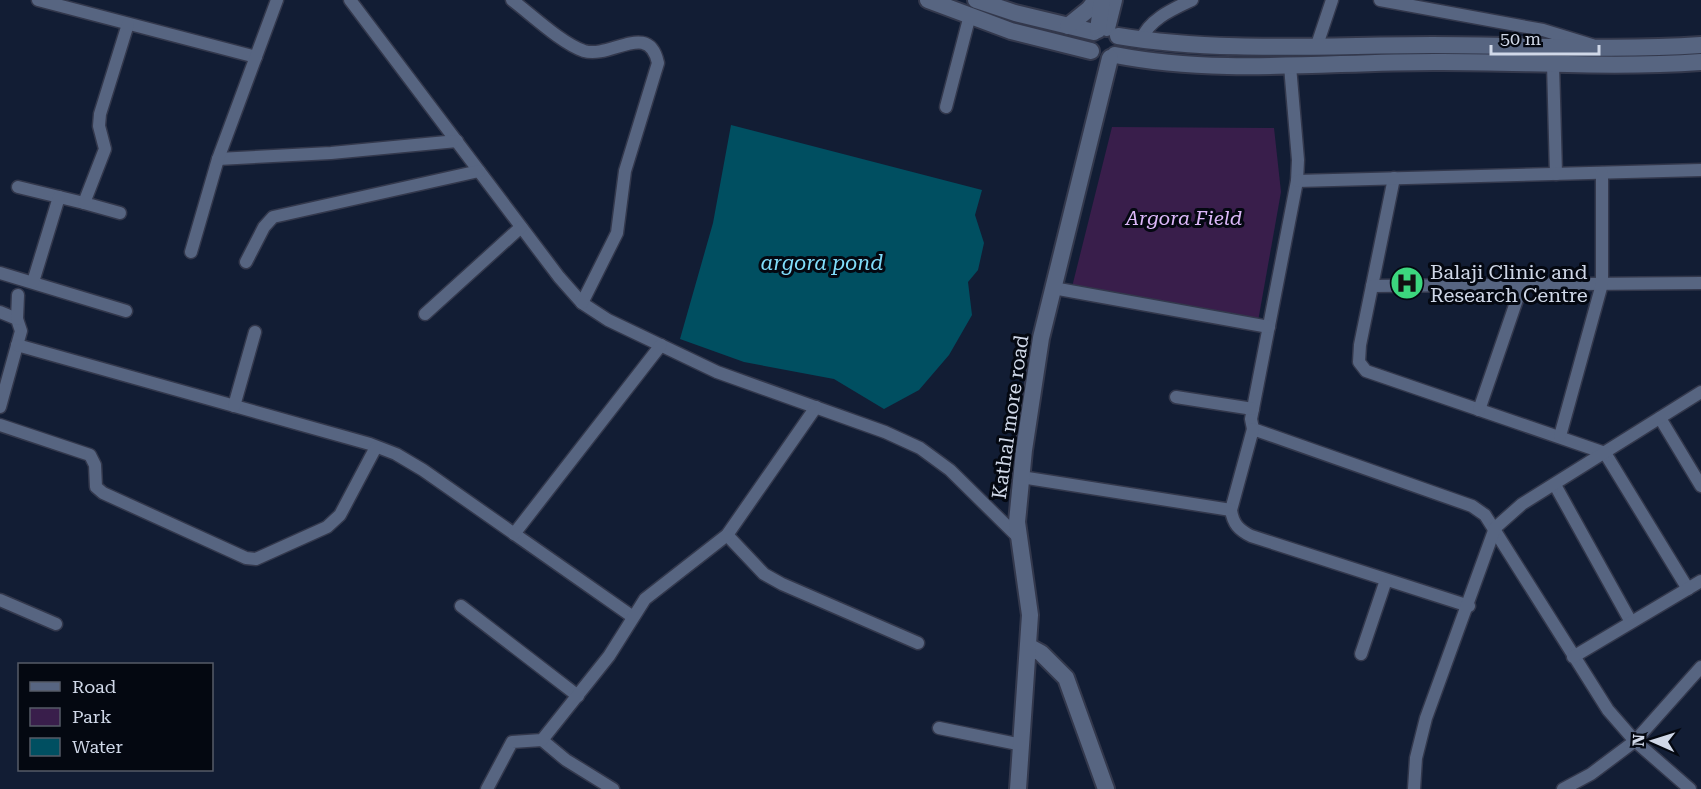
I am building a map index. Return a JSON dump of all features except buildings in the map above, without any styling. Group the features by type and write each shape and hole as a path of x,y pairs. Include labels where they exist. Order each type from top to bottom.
{"main road":[{"path":"928,0 1104,31 1142,40 1203,47 1317,45 1600,48 1701,45"},
{"path":"1068,26 1089,9 1096,0"},
{"path":"1102,0 1104,31 1119,49 1112,57"},
{"path":"1091,51 1090,37 1104,31 1114,0"},
{"path":"973,8 1021,33 1091,51 1102,59 1112,57 1201,66 1441,62 1553,64 1701,62"},
{"name":"Kathal more road","path":"1018,789 1030,615 1017,522 1022,477 1041,338 1112,57"},
{"path":"1028,646 1041,653 1066,678 1106,789"}],"street":[{"path":"38,0 256,57"},
{"path":"191,252 218,159 277,0"},
{"path":"350,0 521,227 582,303 608,320 717,372 921,448 950,470 1020,538"},
{"path":"512,0 570,43 586,51 634,43 648,43 655,50 658,63 625,171 617,233 582,303"},
{"path":"1142,40 1145,28 1171,10 1192,0"},
{"path":"1317,45 1332,0"},
{"path":"1380,0 1543,30 1600,48"},
{"path":"946,107 973,8"},
{"path":"84,203 105,150 99,126 100,114 128,24"},
{"path":"1553,64 1556,174"},
{"path":"1290,66 1298,160 1297,181 1253,409 1253,429 1232,510 1232,520 1239,530 1251,536 1469,606"},
{"path":"218,159 330,153 456,141"},
{"path":"1297,181 1701,170"},
{"path":"246,262 264,227 273,217 479,171"},
{"path":"1560,436 1602,284 1602,173"},
{"path":"1394,178 1360,345 1359,362 1366,371 1605,453 1688,589"},
{"path":"18,187 120,213"},
{"path":"33,282 59,197"},
{"path":"425,314 521,227"},
{"path":"0,273 126,311"},
{"path":"1372,286 1701,284"},
{"path":"1479,410 1522,285"},
{"path":"1053,288 1269,327"},
{"path":"0,406 21,331 17,319 18,295"},
{"path":"0,312 17,319"},
{"path":"234,406 255,332"},
{"path":"17,345 376,447 423,470 633,617"},
{"path":"514,534 661,345"},
{"path":"1414,789 1416,758 1426,718 1469,606 1495,528 1522,504 1701,392"},
{"path":"1176,397 1253,409"},
{"path":"542,740 609,656 633,617 655,590 699,559 727,535 816,407"},
{"path":"1660,418 1701,486"},
{"path":"0,425 90,455 95,465 96,487 103,493 246,558 256,559 327,528 340,515 376,447"},
{"path":"1253,429 1472,507 1485,515 1608,710 1635,741 1690,789"},
{"path":"1022,477 1232,510"},
{"path":"1555,485 1631,622"},
{"path":"727,535 744,555 773,579 918,643"},
{"path":"1361,654 1386,579"},
{"path":"1573,657 1701,581"},
{"path":"0,600 56,624"},
{"path":"461,606 578,696"},
{"path":"1563,789 1591,774 1635,741 1701,667"},
{"path":"939,728 1022,745"},
{"path":"487,789 512,742 542,740 594,779 614,789"}],"green space":[{"name":"Argora Field","path":"1112,127 1274,128 1281,192 1257,327 1072,287"}],"water":[{"name":"argora pond","path":"731,125 982,190 975,215 984,243 978,270 968,282 972,315 949,355 919,390 884,409 834,379 744,362 680,339 713,223"}],"place":[{"name":"Balaji Clinic and Research Centre","path":"1407,283"}]}
